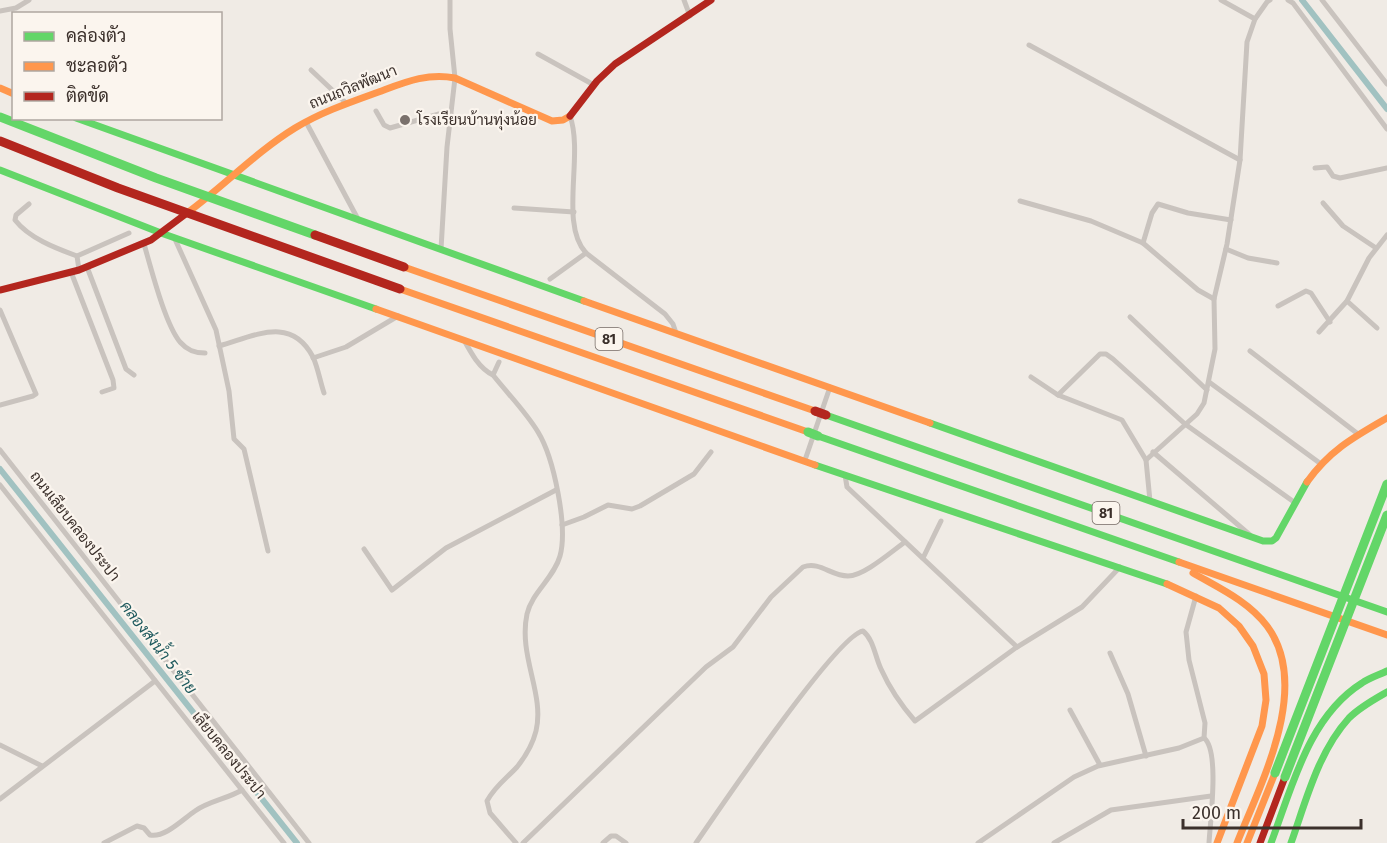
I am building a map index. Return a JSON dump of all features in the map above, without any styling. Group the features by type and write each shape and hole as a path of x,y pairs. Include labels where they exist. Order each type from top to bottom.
{"main road":[{"path":"570,116 594,85 615,64 711,0"},
{"name":"ถนนถวิลพัฒนา","path":"0,290 79,270 144,244 271,145 306,122 346,103 417,78 440,75 455,78 547,120 557,121 570,116"},
{"name":"81","path":"0,117 156,178 404,267 1387,612"},
{"path":"81,120 358,221 1254,538 1272,541 1294,502 1320,464 1358,434 1387,418"},
{"name":"81","path":"0,141 139,195 400,288 1387,635"},
{"path":"0,170 161,233 845,474 1120,567 1196,596 1219,608 1247,635 1260,661 1266,687 1262,726 1217,843"},
{"path":"1247,843 1387,484"},
{"path":"1260,843 1387,515"},
{"path":"1131,545 1208,580 1241,599 1266,625 1278,645 1286,684 1283,717 1274,748 1237,843"},
{"path":"1271,843 1309,747 1323,720 1352,688 1372,676 1387,671"},
{"path":"1291,843 1325,756 1338,730 1357,710 1387,692"}],"street":[{"path":"0,11 16,8 29,0"},
{"path":"441,249 455,78 450,29 450,0"},
{"path":"684,0 690,16"},
{"path":"1221,0 1255,19"},
{"path":"1146,460 1201,410 1207,390 1215,349 1214,299 1226,249 1240,160 1246,42 1255,19 1270,0"},
{"path":"1288,0 1293,3 1387,129"},
{"path":"1322,0 1387,84"},
{"path":"1029,45 1240,160"},
{"path":"538,54 594,85"},
{"path":"311,69 346,103"},
{"path":"376,111 384,125 390,128 439,114 451,115"},
{"path":"570,116 575,138 574,212 578,244 586,253 665,314 674,324 676,333"},
{"path":"306,122 358,221"},
{"path":"1315,168 1327,167 1333,176 1340,178 1387,168"},
{"path":"1020,201 1091,221 1143,243 1198,291 1214,299"},
{"path":"1323,202 1343,226 1376,248"},
{"path":"28,204 16,215 15,220 22,229 77,256 129,233"},
{"path":"1143,243 1152,213 1158,204 1188,213 1231,220"},
{"path":"514,208 574,212"},
{"path":"1319,332 1347,301 1376,248 1387,235"},
{"path":"174,237 216,330 229,391 234,439 244,449 268,551"},
{"path":"144,244 173,331 186,348 192,352 205,353"},
{"path":"1226,249 1248,258 1277,263"},
{"path":"550,279 586,253"},
{"path":"77,256 79,270 113,380 114,388 102,392"},
{"path":"79,270 126,369 134,375"},
{"path":"1278,306 1303,292 1311,293 1330,322"},
{"path":"1347,301 1377,328"},
{"path":"0,310 36,394 0,405"},
{"path":"313,358 346,347 398,316"},
{"path":"1130,317 1207,390"},
{"path":"219,346 280,330 295,336 313,358 324,393"},
{"path":"464,340 481,366 493,375 537,429 543,440 548,453 562,525 561,555 555,569 531,603 524,635 537,706 536,733 518,766 496,786 487,801 490,813 516,843"},
{"path":"1250,351 1358,434"},
{"path":"1058,395 1095,358 1100,354 1106,354 1185,424 1294,502"},
{"path":"493,375 499,362"},
{"path":"1031,377 1058,395 1122,420 1146,460 1150,501"},
{"path":"1209,382 1320,464"},
{"path":"805,460 830,387"},
{"name":"ถนนเลียบคลองประปา","path":"0,450 309,843"},
{"path":"562,525 608,505 632,508 640,506 694,474 711,452"},
{"path":"1153,452 1254,538"},
{"path":"845,474 847,487 1017,648"},
{"name":"เลียบคลองประปา","path":"0,485 284,843"},
{"path":"364,549 392,590 446,548 556,490"},
{"path":"922,558 941,521"},
{"path":"523,843 706,667 733,647 771,597 803,567 818,566 839,575 856,575 905,542"},
{"path":"696,843 793,707 841,647 856,633 863,631 869,637 891,689 915,721 1017,648 1082,607 1120,567"},
{"path":"1196,596 1186,632 1189,660 1204,723 1204,738 1210,747 1213,781 1209,843"},
{"path":"1110,653 1128,694 1146,756"},
{"path":"0,799 155,681"},
{"path":"1070,710 1100,765"},
{"path":"982,842 1062,785 1100,765 1179,748 1204,738"},
{"path":"0,745 42,766"},
{"path":"104,843 137,826 144,828 150,835 160,836 208,803 232,796 242,790"},
{"path":"1054,843 1111,810 1211,796"},
{"path":"603,843 611,836 616,836 626,843"}],"waterway":[{"path":"1302,0 1387,109"},
{"name":"คลองส่งน้ำ 5 ซ้าย","path":"0,469 297,843"}],"traffic: fast":[{"path":"0,117 156,178 315,235"},
{"path":"82,120 584,301"},
{"path":"0,170 161,233 376,309"},
{"path":"826,415 1387,612"},
{"path":"930,423 1263,541 1272,541 1276,538 1307,482"},
{"path":"808,432 818,436"},
{"path":"818,436 1179,562"},
{"path":"815,465 1167,584"},
{"path":"1275,773 1387,484"},
{"path":"1285,777 1387,515"},
{"path":"1271,843 1295,777 1315,734 1343,697 1362,683 1387,671"},
{"path":"1291,843 1321,761 1338,731 1358,710 1387,692"}],"traffic: slow":[{"path":"187,213 295,128 316,116 419,79 436,76 455,78 552,121 563,120 570,116"},
{"path":"0,88 12,93"},
{"path":"404,267 815,411"},
{"path":"400,289 808,432"},
{"path":"584,301 930,423"},
{"path":"376,309 815,465"},
{"path":"1307,482 1334,453 1353,438 1387,418"},
{"path":"1179,562 1387,635"},
{"path":"1193,573 1233,596 1251,609 1267,626 1280,650 1285,677 1284,705 1278,734 1269,764 1237,843"},
{"path":"1167,584 1219,608 1239,626 1253,646 1264,674 1266,700 1262,726 1217,843"},
{"path":"1247,843 1275,773"}],"traffic: jam":[{"path":"570,116 597,81 615,64 711,0"},
{"path":"0,141 118,188 400,289"},
{"path":"0,290 79,270 151,240 187,213"},
{"path":"315,235 404,267"},
{"path":"815,411 826,415"},
{"path":"1260,843 1285,777"}],"place":[{"name":"โรงเรียนบ้านทุ่งน้อย","path":"405,120"}]}
